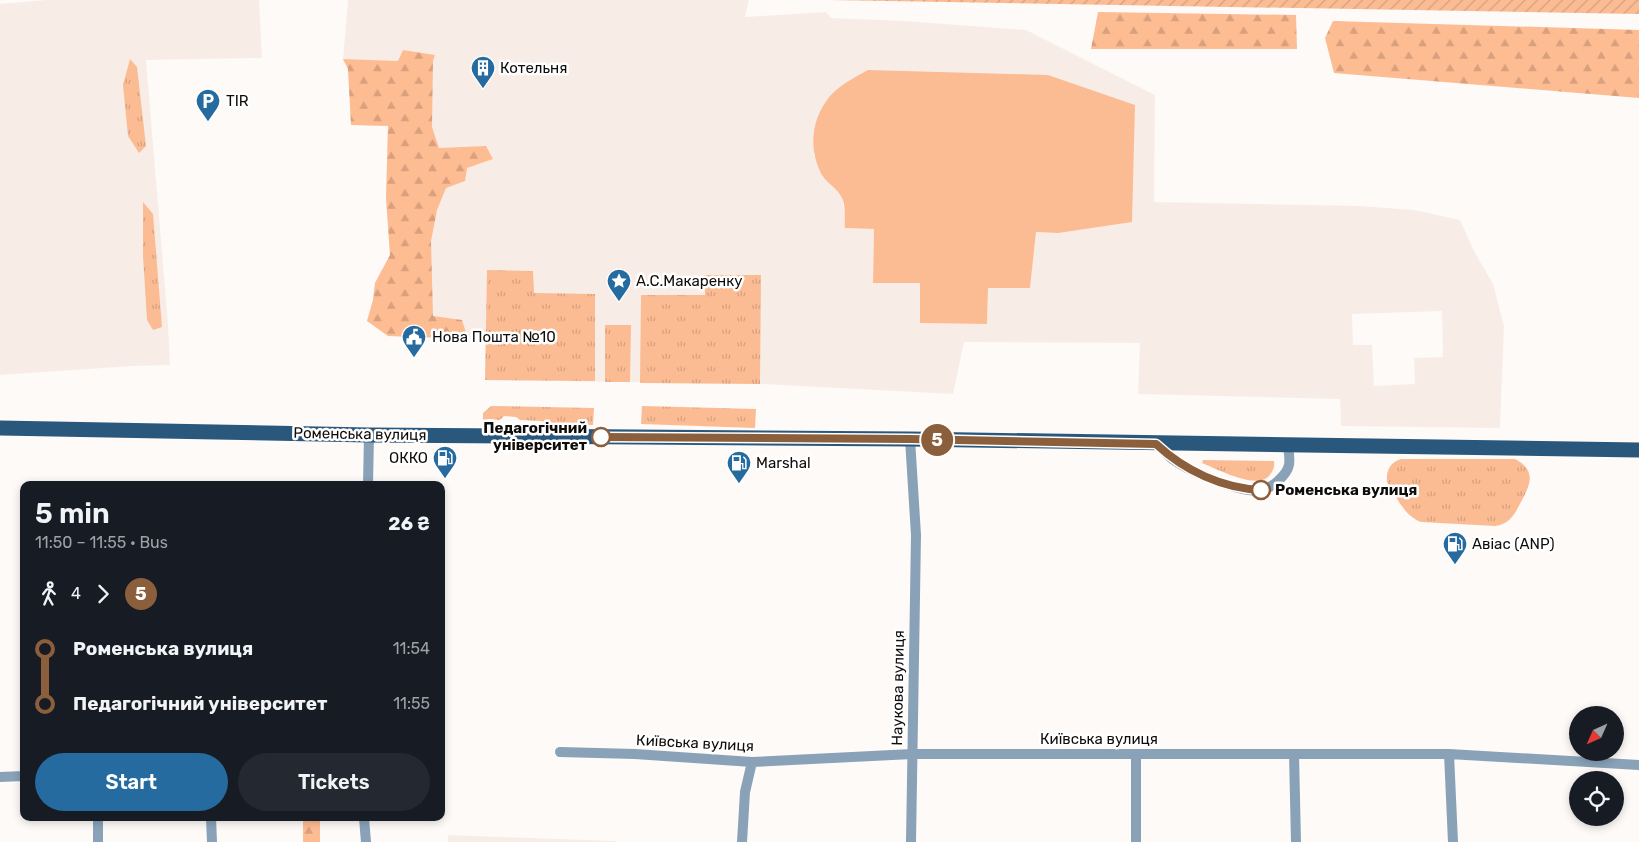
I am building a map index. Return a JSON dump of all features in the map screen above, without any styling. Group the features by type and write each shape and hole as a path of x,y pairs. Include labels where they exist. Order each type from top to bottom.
{"main road":[{"name":"Роменська вулиця","path":"0,428 369,435 910,439 1639,450"}],"street":[{"path":"368,481 369,435"},
{"name":"Наукова вулиця","path":"910,439 916,535 911,842"},
{"path":"1156,444 1187,468 1206,477 1226,484 1262,490 1275,484 1284,476 1290,464 1288,446"},
{"name":"Київська вулиця","path":"560,752 635,754 752,762 912,754 1449,754 1639,766"},
{"path":"1136,754 1136,842"},
{"path":"1294,754 1296,842"},
{"path":"1449,754 1453,842"},
{"path":"742,842 745,792 752,762"},
{"path":"0,777 20,776"},
{"path":"98,821 98,842"},
{"path":"212,821 212,842"},
{"path":"364,821 366,842"}],"shaded area":[{"path":"46,0 259,0 262,58 146,60 170,365 0,375 0,4"},
{"path":"348,0 749,0 745,17 826,12 831,18 905,21 1026,30 1155,95 1154,202 1361,206 1414,210 1460,220 1474,251 1493,284 1504,326 1500,428 1341,426 1340,399 1138,394 1140,343 964,342 953,394 760,384 485,380 486,339 388,336 367,321 373,300 375,283 390,255 386,198 388,126 351,125 348,69 343,60","holes":["813,153 1058,233 1036,232 1030,288 988,288 987,324 921,323 921,283 873,282 874,229 845,228 843,198 823,176","1442,311 1443,357 1414,358 1415,384 1374,386 1372,345 1353,345 1352,314"]},
{"path":"448,835 616,841 616,842 448,842"}],"green space":[{"path":"829,0 1639,0 1639,14"},
{"path":"1098,12 1296,15 1297,49 1091,49"},
{"path":"1333,21 1639,30 1639,98 1334,73 1325,38"},
{"path":"403,50 435,55 433,61 432,127 439,148 486,146 493,159 467,168 465,181 446,188 437,210 431,241 433,316 462,320 468,339 388,336 367,321 373,300 375,283 390,255 386,198 388,126 351,125 348,69 343,59 398,61"},
{"path":"130,59 137,67 146,146 139,153 128,136 123,85"},
{"path":"868,70 1048,75 1135,105 1132,222 1058,233 1036,232 1030,288 988,288 987,324 920,323 920,283 873,283 874,229 845,228 843,201 838,192 822,175 815,155 813,145 815,124 824,105 838,88"},
{"path":"143,202 153,214 162,327 153,330 147,320 143,256"},
{"path":"487,270 533,271 534,293 595,294 595,381 485,380"},
{"path":"705,275 761,275 760,384 640,383 641,295 705,295"},
{"path":"605,325 631,325 630,382 605,382"},
{"path":"491,406 594,408 593,425 552,425 541,421 520,420 516,417 504,416 500,420 488,419 486,423 483,419 483,413"},
{"path":"642,406 756,409 755,428 641,424"},
{"path":"1401,459 1515,459 1522,463 1529,472 1530,477 1525,494 1515,513 1505,523 1495,526 1421,522 1405,510 1387,482 1387,474 1390,468 1394,462"},
{"path":"1203,460 1274,461 1274,465 1273,471 1269,476 1263,480 1255,481 1226,473 1202,463"},
{"path":"303,821 320,821 320,842 303,842"}],"bus line":[{"name":"5","path":"601,437 910,439 1156,444 1187,468 1206,477 1226,484 1252,490 1261,490"}],"place":[{"name":"Котельня","path":"483,89"},
{"name":"TIR","path":"208,122"},
{"name":"А.С.Макаренку","path":"619,302"},
{"name":"Нова Пошта №10","path":"414,358"},
{"name":"Педагогічний університет","path":"601,437"},
{"name":"ОККО","path":"445,479"},
{"name":"Marshal","path":"739,484"},
{"name":"Роменська вулиця","path":"1261,490"},
{"name":"Авіас (ANP)","path":"1455,565"}]}
